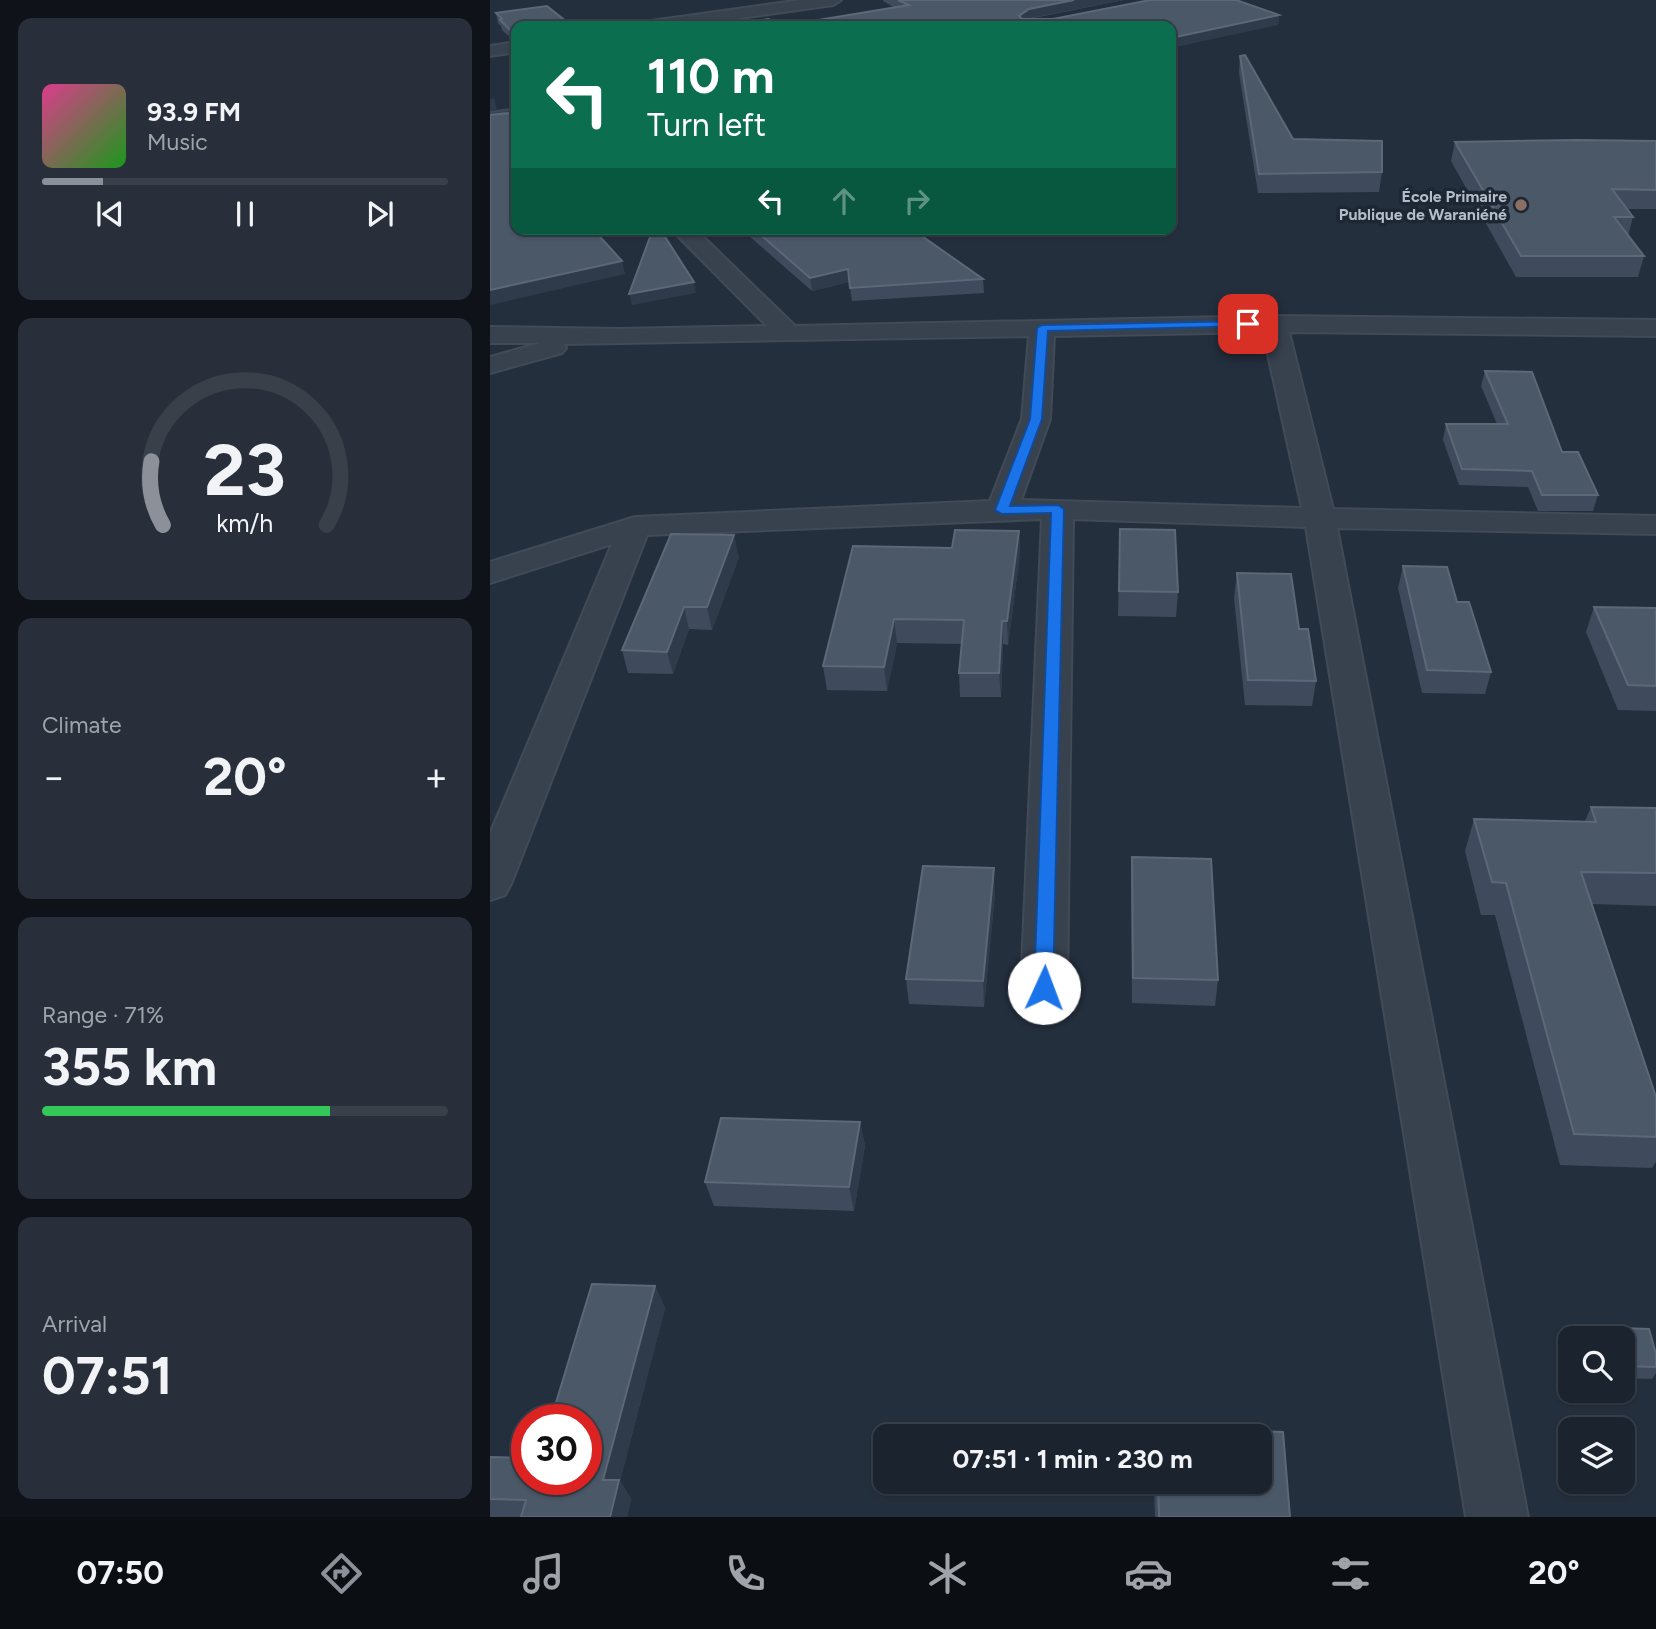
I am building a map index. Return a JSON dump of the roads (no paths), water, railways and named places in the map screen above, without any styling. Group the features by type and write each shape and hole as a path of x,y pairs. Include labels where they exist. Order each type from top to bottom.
{"street":[{"path":"685,21 833,0"},
{"path":"646,21 677,5"},
{"path":"490,51 511,48"},
{"path":"490,120 511,116"},
{"path":"688,235 787,332"},
{"path":"490,335 596,337 1274,324 1656,328"},
{"path":"1274,324 1320,519 1497,1517"},
{"path":"1002,510 1036,419 1042,328"},
{"path":"490,365 596,337"},
{"path":"1044,988 1058,509"},
{"path":"490,573 635,526 1002,510 1058,509 1320,519 1656,525"},
{"path":"490,884 635,526"}],"place":[{"name":"École Primaire Publique de Waraniéné","path":"1521,205"}]}
